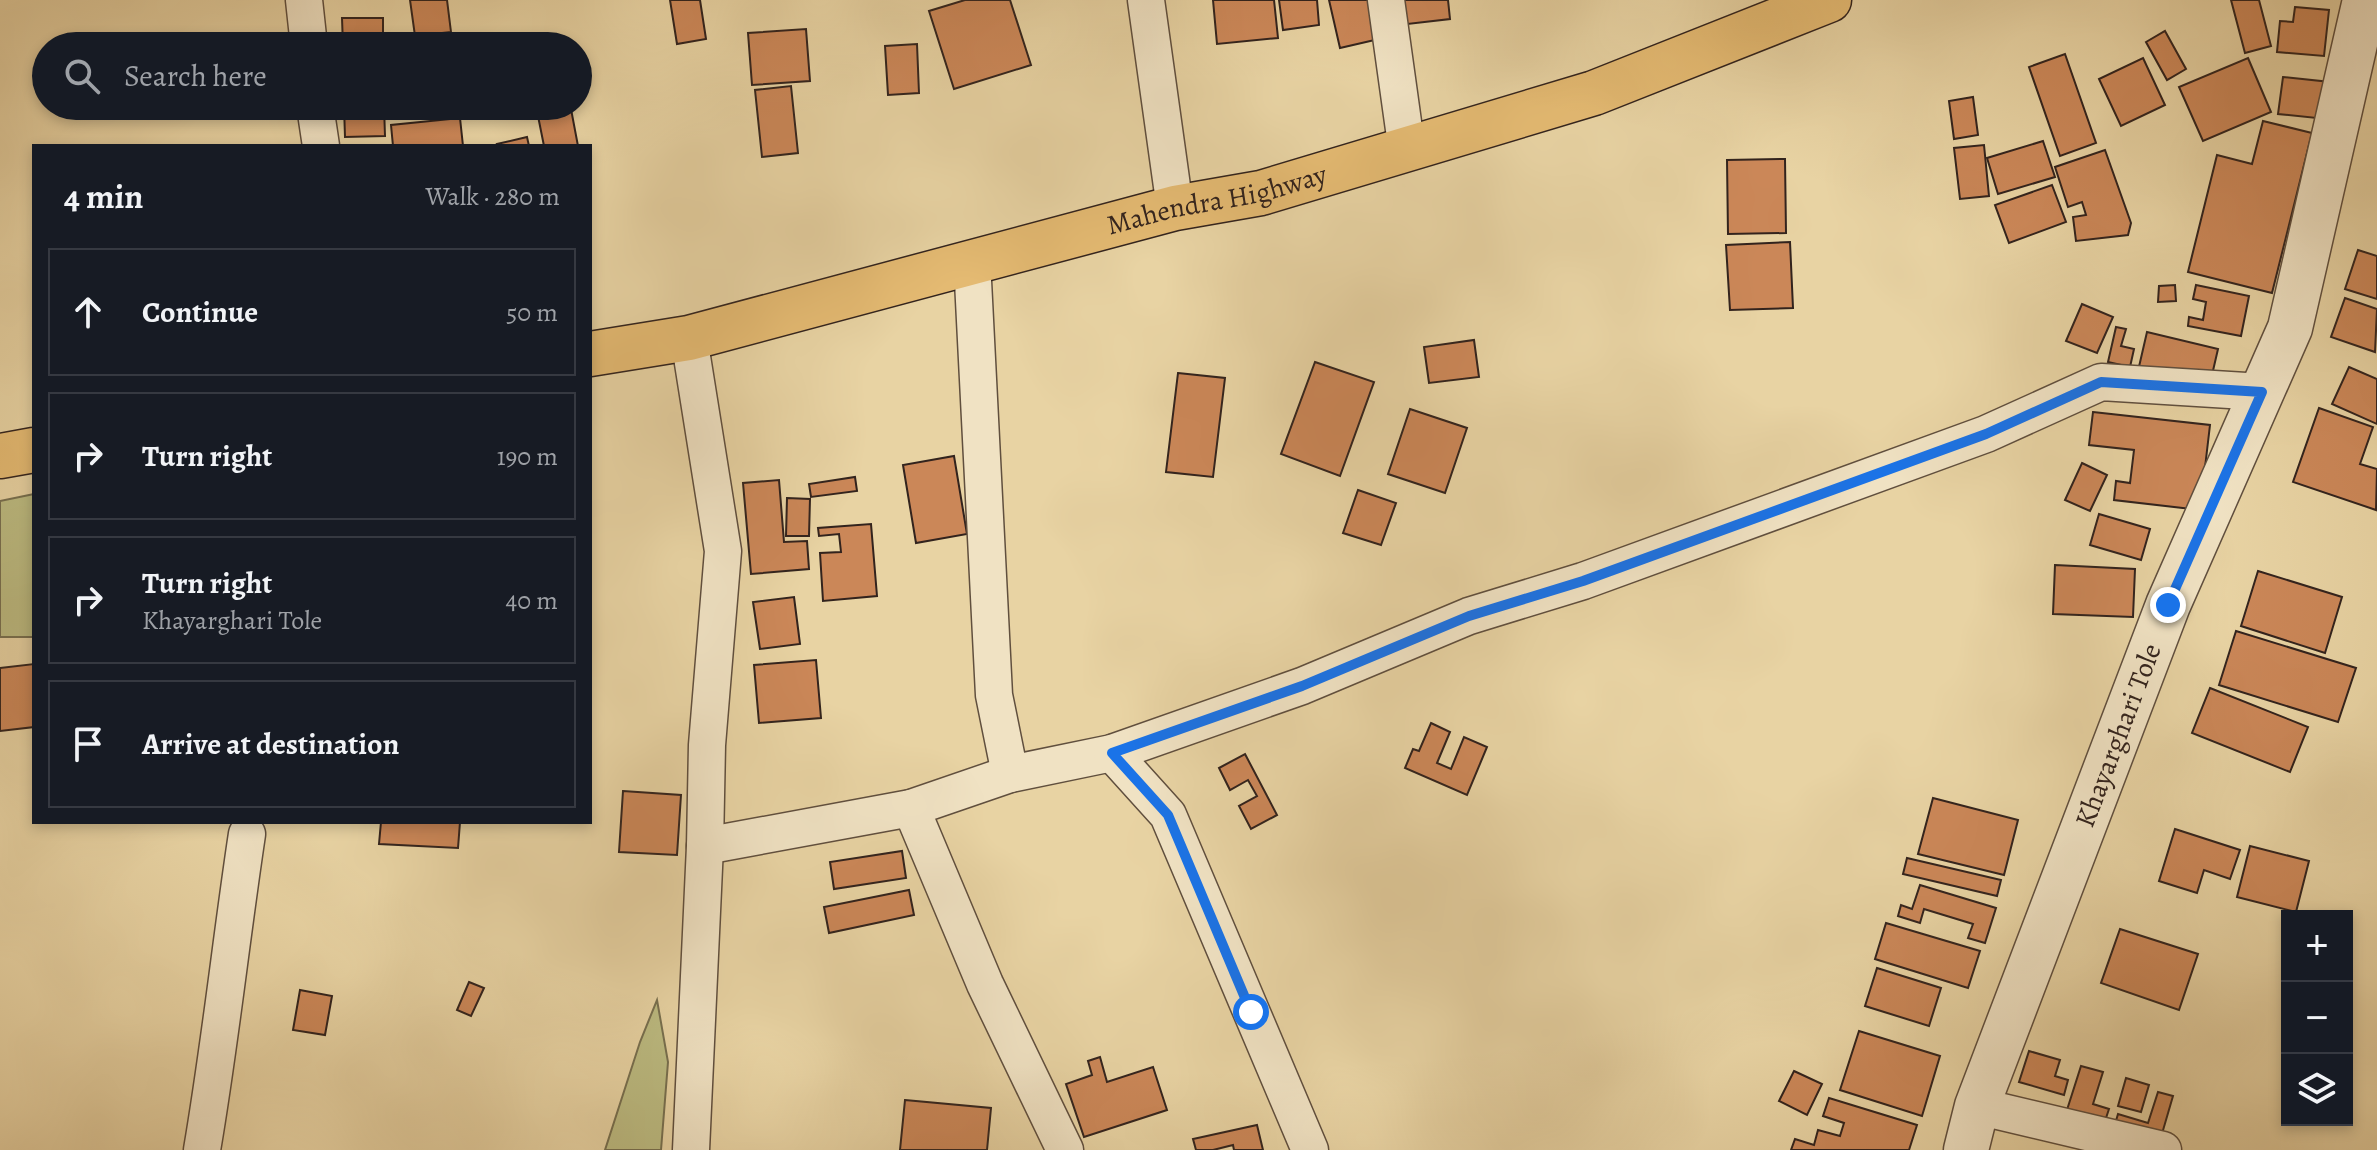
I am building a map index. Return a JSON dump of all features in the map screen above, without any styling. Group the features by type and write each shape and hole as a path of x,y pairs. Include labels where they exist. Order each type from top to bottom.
{"highway":[{"name":"Mahendra Highway","path":"592,354 689,338 1175,208 1261,193 1594,93 1829,0"},
{"path":"0,456 32,450"}],"street":[{"path":"304,0 307,32"},
{"path":"1146,0 1175,208"},
{"path":"1386,0 1407,151"},
{"name":"Khayarghari Tole","path":"1966,1150 1977,1106 2168,605 2290,328 2365,0"},
{"path":"317,120 321,144"},
{"path":"972,261 994,695 1010,774"},
{"path":"689,338 723,551 707,745 691,1150"},
{"path":"705,846 911,808 1010,774 1112,753 1302,686 1469,616 1583,581 1986,434 2101,382 2262,392"},
{"path":"1112,753 1168,815 1310,1150"},
{"path":"911,808 985,984 1065,1150"},
{"path":"202,1150 216,1069 228,954 247,834"},
{"path":"1977,1106 2163,1150"}],"shaded area":[{"path":"32,494 32,637 0,637 0,501"},
{"path":"657,1000 668,1062 661,1150 605,1150 640,1042"}],"building":[{"path":"410,0 447,0 451,32 414,32"},
{"path":"670,0 700,0 706,39 677,44"},
{"path":"965,0 1010,0 1031,65 954,89 929,11"},
{"path":"1213,0 1274,0 1278,38 1217,44"},
{"path":"1279,0 1317,0 1319,25 1283,30"},
{"path":"1329,0 1370,0 1379,39 1340,48"},
{"path":"1396,0 1448,0 1450,19 1399,25"},
{"path":"2231,0 2259,0 2271,46 2245,53"},
{"path":"2295,7 2329,10 2324,56 2277,52 2280,21 2293,22"},
{"path":"342,18 383,18 383,32 342,32"},
{"path":"806,29 810,81 752,85 748,33"},
{"path":"2165,31 2186,69 2167,80 2146,42"},
{"path":"917,44 919,93 888,95 885,46"},
{"path":"2065,54 2096,143 2060,156 2029,67"},
{"path":"2143,58 2165,105 2121,126 2099,79"},
{"path":"2248,58 2271,112 2203,141 2179,87"},
{"path":"2283,77 2330,82 2326,119 2278,114"},
{"path":"791,86 798,153 762,157 755,90"},
{"path":"1973,97 1978,135 1954,139 1949,101"},
{"path":"344,120 384,120 385,136 345,137"},
{"path":"460,120 463,144 393,144 391,125"},
{"path":"539,120 573,120 578,144 544,144"},
{"path":"2263,121 2312,133 2272,293 2188,272 2217,155 2252,164"},
{"path":"527,137 529,144 497,144"},
{"path":"2043,141 2055,177 1998,194 1987,158"},
{"path":"1984,145 1989,196 1960,199 1954,148"},
{"path":"2105,150 2131,223 2128,235 2076,241 2073,217 2086,215 2082,202 2068,207 2055,167"},
{"path":"1785,159 1786,233 1728,234 1727,160"},
{"path":"2052,185 2066,222 2009,243 1995,205"},
{"path":"1790,242 1793,308 1730,310 1726,245"},
{"path":"2358,250 2377,256 2377,299 2345,289"},
{"path":"2175,285 2176,301 2158,302 2159,286"},
{"path":"2196,285 2249,296 2241,336 2188,326 2189,317 2203,320 2206,302 2193,299"},
{"path":"2345,298 2377,309 2375,352 2331,337"},
{"path":"2082,304 2113,317 2097,353 2066,341"},
{"path":"2116,327 2126,329 2121,346 2134,349 2130,367 2108,362"},
{"path":"2147,332 2218,349 2209,388 2138,371"},
{"path":"1474,340 1479,377 1429,383 1424,347"},
{"path":"1315,362 1374,382 1340,476 1281,454"},
{"path":"2349,367 2377,379 2377,424 2332,404"},
{"path":"1178,373 1225,378 1213,477 1166,472"},
{"path":"2319,408 2373,427 2360,464 2377,469 2376,510 2293,482"},
{"path":"1410,409 1467,428 1445,493 1388,474"},
{"path":"2093,412 2210,425 2200,510 2114,500 2116,481 2130,483 2134,450 2089,445"},
{"path":"954,456 967,534 916,543 903,465"},
{"path":"2082,463 2107,475 2090,511 2065,500"},
{"path":"855,477 857,491 811,497 809,484"},
{"path":"779,480 784,542 807,541 809,569 751,574 743,483"},
{"path":"1358,490 1396,503 1381,545 1343,533"},
{"path":"787,498 810,499 809,536 786,536"},
{"path":"2099,514 2150,529 2141,560 2090,545"},
{"path":"871,524 877,596 823,601 820,553 841,552 839,534 819,536 818,528"},
{"path":"2055,565 2135,569 2133,617 2053,614"},
{"path":"2258,571 2342,597 2325,653 2241,626"},
{"path":"794,597 800,644 760,649 753,602"},
{"path":"2236,631 2356,668 2338,722 2219,685"},
{"path":"816,660 821,718 759,723 754,665"},
{"path":"32,664 32,727 0,731 0,668"},
{"path":"2210,688 2308,727 2290,772 2192,733"},
{"path":"1431,723 1450,732 1437,763 1451,769 1464,737 1487,747 1467,795 1405,768 1413,749 1419,751"},
{"path":"1245,754 1277,815 1251,829 1239,806 1257,796 1248,780 1230,790 1219,768"},
{"path":"623,791 681,795 677,855 619,852"},
{"path":"1933,798 2018,820 2004,875 1918,854"},
{"path":"381,824 460,824 458,848 379,844"},
{"path":"2175,829 2240,850 2230,879 2204,870 2197,893 2159,881"},
{"path":"2250,846 2309,861 2297,910 2237,897"},
{"path":"902,851 906,878 834,889 830,862"},
{"path":"1907,858 2001,880 1997,896 1903,874"},
{"path":"1920,885 1996,908 1985,943 1968,938 1973,924 1924,909 1920,923 1898,916 1901,905 1912,909"},
{"path":"909,890 914,915 829,933 824,907"},
{"path":"1886,923 1980,951 1968,988 1875,959"},
{"path":"2120,929 2198,954 2179,1010 2101,983"},
{"path":"1877,968 1941,988 1929,1026 1865,1006"},
{"path":"469,982 484,988 471,1016 457,1010"},
{"path":"300,990 332,996 325,1035 293,1030"},
{"path":"1859,1031 1940,1056 1922,1116 1840,1090"},
{"path":"2029,1051 2060,1060 2055,1076 2068,1080 2064,1095 2019,1082"},
{"path":"1100,1057 1107,1082 1153,1067 1167,1110 1084,1137 1066,1084 1092,1075 1088,1061"},
{"path":"2081,1066 2103,1072 2093,1104 2109,1109 2104,1124 2066,1113"},
{"path":"1794,1071 1822,1084 1807,1115 1779,1101"},
{"path":"2126,1078 2149,1085 2141,1112 2118,1106"},
{"path":"2158,1092 2173,1096 2159,1144 2113,1131 2118,1114 2148,1123"},
{"path":"1829,1098 1917,1125 1909,1150 1791,1150 1795,1139 1814,1145 1818,1130 1840,1136 1844,1123 1823,1116"},
{"path":"905,1100 991,1108 987,1150 900,1150"},
{"path":"1257,1125 1263,1150 1234,1150 1233,1145 1196,1150 1193,1139"}],"route":[{"path":"1251,1012 1168,815 1112,753 1302,686 1469,616 1583,581 1986,434 2101,382 2262,392 2168,605"}]}
